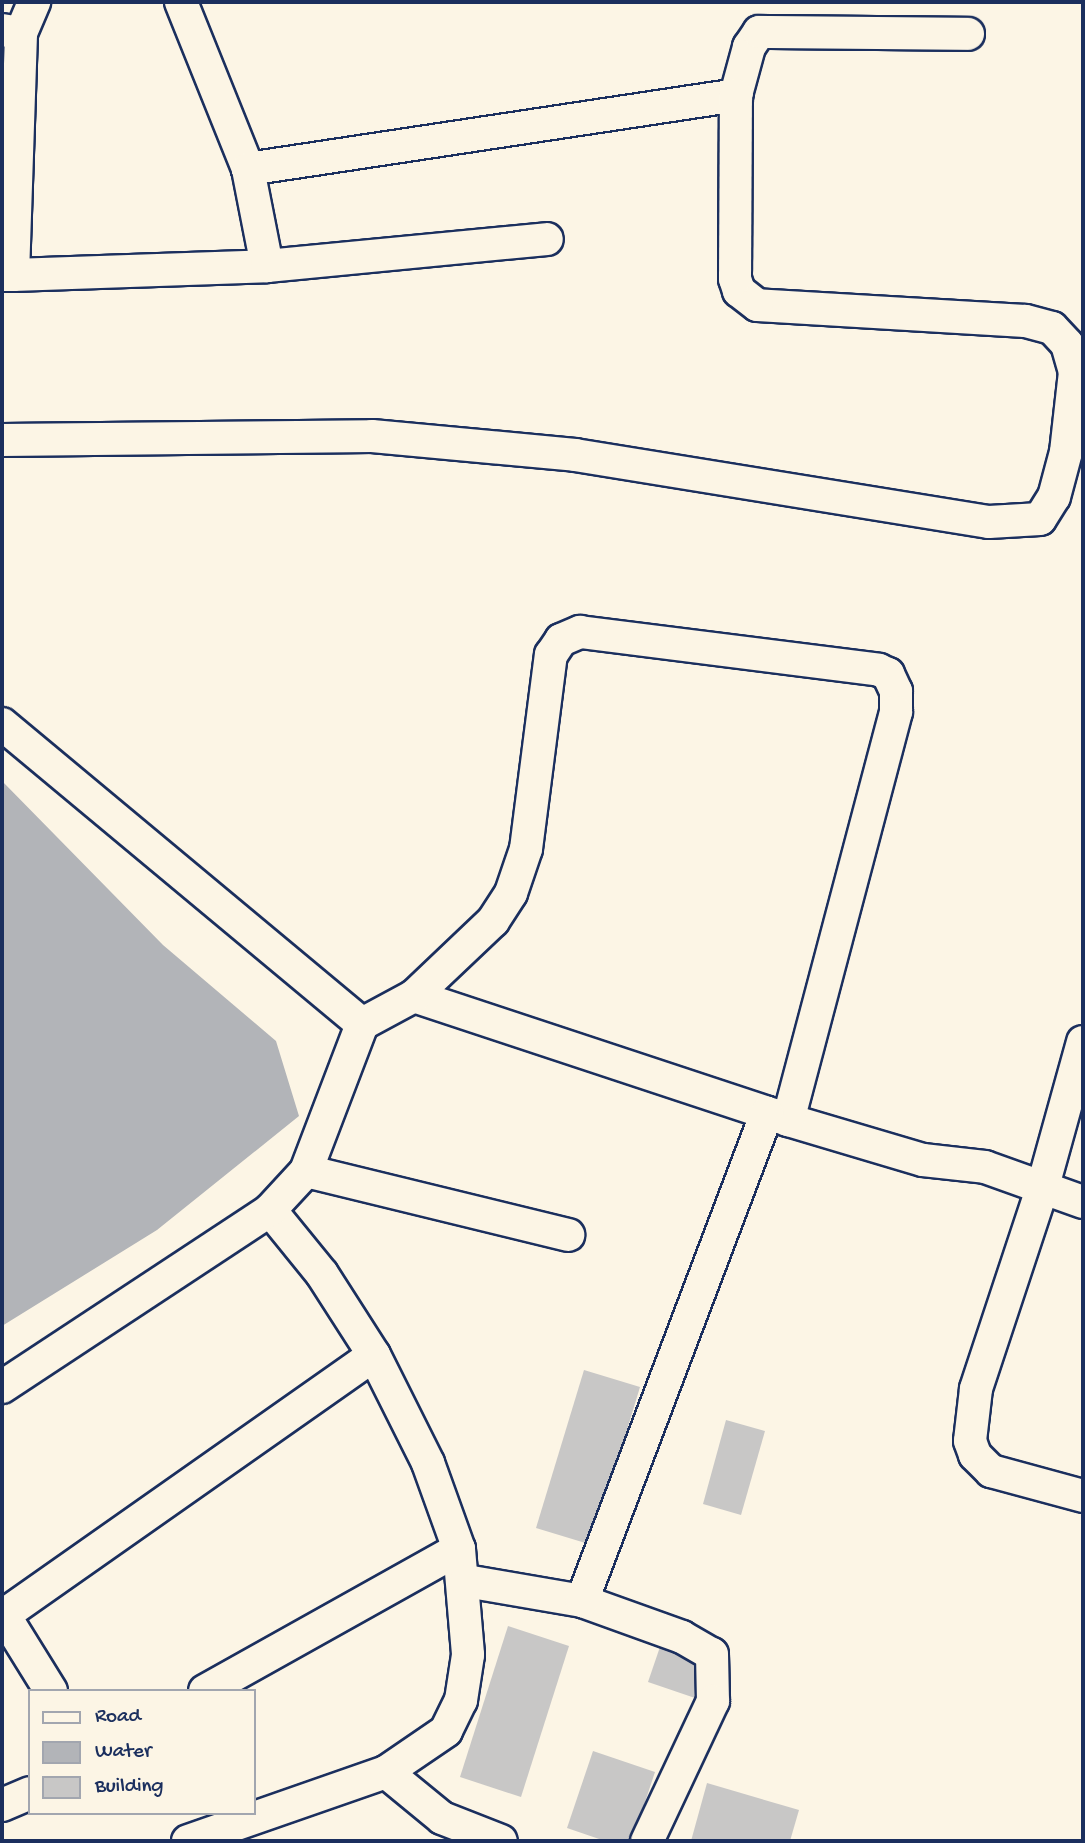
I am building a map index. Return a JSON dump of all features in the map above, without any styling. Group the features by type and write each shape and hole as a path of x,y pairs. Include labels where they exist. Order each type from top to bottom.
{"street":[{"path":"34,2 11,32 8,275 267,266 547,239"},
{"path":"181,2 248,169 267,266"},
{"path":"2,440 372,436 575,455 989,522 1040,519 1054,496 1066,452 1074,372 1066,344 1052,328 1025,321 757,305 739,291 735,279 736,95 749,47 759,32 968,34"},
{"path":"248,169 736,95"},
{"path":"2,1387 270,1210 306,1171 362,1024 414,996 493,920 511,893 526,849 551,655 561,640 580,632 879,670 888,674 896,691 896,712 777,1117 582,1601"},
{"path":"2,724 362,1024"},
{"path":"414,996 777,1117 923,1160 985,1167 1083,1202"},
{"path":"1083,1042 1043,1186 976,1389 970,1441 975,1455 991,1471 1083,1496"},
{"path":"306,1171 568,1235"},
{"path":"188,1841 386,1772 446,1731 461,1700 468,1656 466,1581 459,1549 428,1463 374,1355 322,1274 270,1210"},
{"path":"50,1689 3,1614 374,1355"},
{"path":"209,1689 459,1549"},
{"path":"466,1581 582,1601 682,1637 712,1654 713,1701 647,1841"},
{"path":"386,1772 442,1818 501,1841"},
{"path":"2,1805 28,1794"}],"water":[{"path":"2,781 163,945 276,1041 299,1116 157,1230 2,1326"}],"building":[{"path":"584,1370 640,1387 592,1545 536,1528"},
{"path":"726,1420 765,1431 741,1515 703,1504"},
{"path":"508,1626 569,1646 521,1797 460,1777"},
{"path":"662,1641 709,1657 695,1698 648,1682"},
{"path":"593,1751 655,1772 632,1841 605,1841 567,1828"},
{"path":"707,1783 799,1810 790,1841 691,1841"}]}
